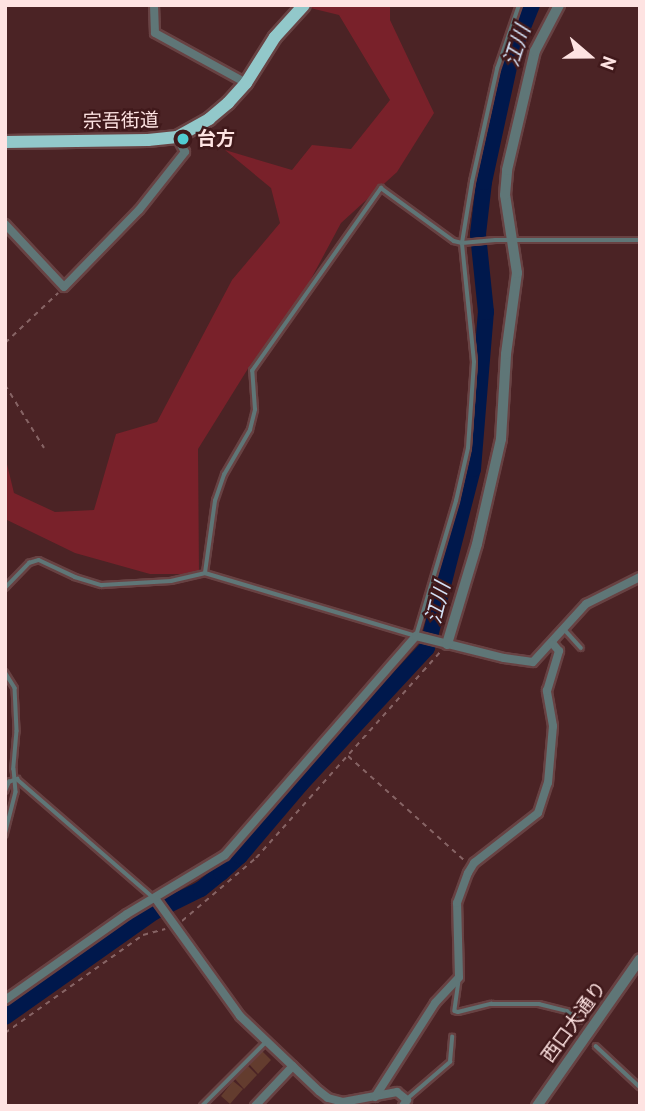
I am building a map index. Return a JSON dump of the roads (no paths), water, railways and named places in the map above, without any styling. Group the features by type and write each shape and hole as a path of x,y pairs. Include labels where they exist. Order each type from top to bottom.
{"highway":[{"name":"宗吾街道","path":"5,142 148,140 177,137 209,119 246,83 275,37 303,5"}],"street":[{"path":"154,5 155,33 246,83"},
{"path":"444,643 477,544 501,439 509,332 517,273 505,195 507,170 535,51 559,5"},
{"path":"5,224 64,287 139,209 185,152 177,137"},
{"path":"5,1000 155,898 225,855 419,636 533,662 592,600 640,577"},
{"path":"375,1097 435,1003 459,977 457,903 472,867 534,817 548,783 553,726 547,691 559,651 553,644"},
{"path":"155,898 240,1016 333,1100 343,1102 397,1091 405,1103"},
{"name":"西口大通り","path":"537,1106 640,959"},
{"path":"255,1106 293,1066"}],"lane":[{"path":"5,588 29,563 39,560 75,577 102,584 171,581 205,573 419,636 468,448 474,362 462,243 472,181 497,69 519,5"},
{"path":"205,573 215,501 224,475 250,430 255,410 252,371 381,188 454,241 462,243 495,240 640,240"},
{"path":"565,630 581,648"},
{"path":"5,671 15,688 17,709 15,799 5,835"},
{"path":"15,778 155,898"},
{"path":"5,791 15,778"},
{"path":"459,977 454,1011 491,1004 539,1004 567,1010 580,1021"},
{"path":"405,1103 450,1062 452,1037"},
{"path":"202,1106 266,1042"},
{"path":"596,1045 640,1087"}],"waterway":[{"name":"江川","path":"5,1017 154,912 201,889 221,873 240,856 301,784 427,648 473,469 486,312 478,234 484,182 512,54 532,5"}],"place":[{"name":"台方","path":"183,139"}]}
